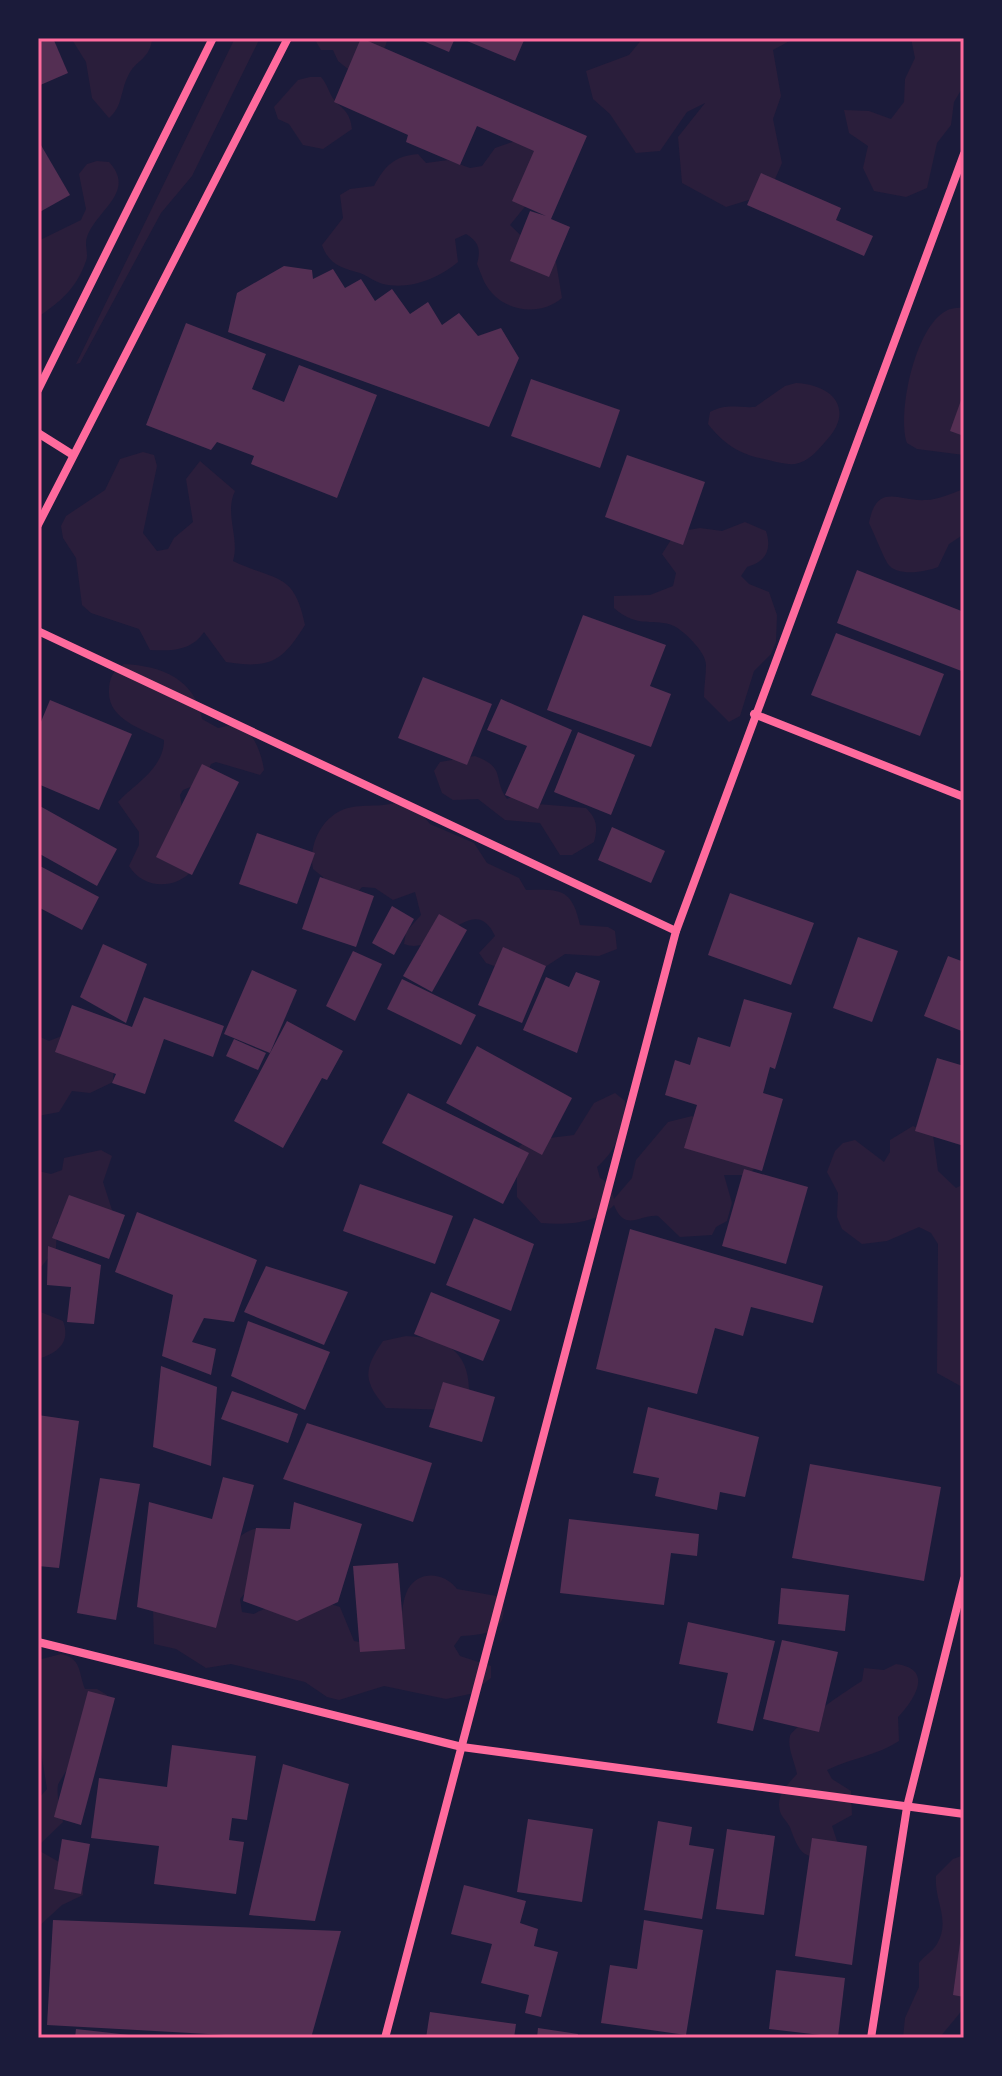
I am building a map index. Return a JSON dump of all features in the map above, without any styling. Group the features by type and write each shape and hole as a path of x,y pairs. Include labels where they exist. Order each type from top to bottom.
{"street":[{"path":"38,390 213,38"},
{"path":"38,525 288,38"},
{"path":"385,2038 676,931 964,154"},
{"path":"38,433 73,455"},
{"path":"38,631 676,931"},
{"path":"754,714 964,797"},
{"path":"871,2038 907,1807 964,1579"},
{"path":"38,1642 462,1747 964,1814"}],"shaded area":[{"path":"71,38 152,38 149,51 128,76 119,104 109,118 92,98 86,62"},
{"path":"235,38 260,38 192,176 161,213 80,363 76,364"},
{"path":"314,38 387,38 379,54 348,69 338,61 333,50 321,50"},
{"path":"643,38 795,38 773,50 781,96 773,119 782,163 772,186 752,199 726,207 682,183 678,137 705,103 687,112 660,151 636,153 610,114 593,99 586,71 629,55"},
{"path":"911,38 964,38 964,85 954,102 951,125 937,143 927,188 906,197 874,191 863,168 868,146 849,133 844,110 869,111 891,119 904,102 905,79 915,58"},
{"path":"321,77 346,113 352,129 323,149 303,145 289,124 278,119 274,107 298,80"},
{"path":"518,140 538,152 532,198 510,225 545,259 556,262 562,298 554,303 526,309 499,300 489,290 477,264 478,246 466,234 455,239 458,262 432,278 413,284 383,284 342,267 325,252 322,245 343,218 340,195 350,189 374,186 386,168 396,160 418,154 426,163 448,160 470,168 482,166 495,148"},
{"path":"109,162 119,183 117,192 87,237 87,258 78,279 61,300 38,317 38,241 81,220 86,209 79,174 87,164"},
{"path":"964,307 964,455 917,449 907,443 905,412 917,352 935,320 948,310"},
{"path":"796,383 810,385 830,394 839,410 834,431 804,461 788,464 747,454 726,443 708,424 710,412 716,409 755,407 785,386"},
{"path":"143,452 154,455 157,466 143,533 157,551 168,549 174,538 193,522 186,479 200,461 235,491 231,508 235,543 233,561 281,581 295,595 301,608 305,625 281,655 264,663 226,662 204,632 187,646 173,650 150,650 139,629 91,613 82,605 76,558 63,538 61,526 66,516 105,490 120,459"},
{"path":"964,489 964,534 949,544 938,567 919,572 892,568 869,523 877,502 890,496 931,500"},
{"path":"745,522 766,531 768,538 766,554 759,562 747,567 741,576 749,584 769,592 777,615 776,642 771,654 754,671 740,716 729,722 704,697 705,660 694,643 674,626 639,621 623,615 614,608 614,596 650,595 673,586 676,573 662,554 676,532 700,528 722,531"},
{"path":"124,664 151,668 175,677 192,694 202,719 218,728 236,725 244,728 256,744 263,764 264,770 260,775 216,762 211,764 203,782 183,790 180,795 192,871 168,884 150,883 135,874 129,866 139,845 139,832 118,802 154,768 163,750 164,740 128,722 114,709 110,701 110,682 114,672"},
{"path":"475,756 495,769 507,799 517,794 538,804 586,808 596,824 594,842 572,855 560,855 540,823 505,820 478,799 453,800 442,793 434,771 440,762"},
{"path":"404,800 415,806 430,824 474,843 487,863 519,878 526,890 563,893 573,904 580,925 608,927 615,931 617,949 599,956 565,954 545,967 497,967 486,963 479,953 495,936 486,923 476,919 430,942 417,946 404,944 406,932 421,915 415,892 393,900 375,888 362,887 346,906 325,889 323,877 313,869 313,850 319,832 331,817 348,808"},
{"path":"72,1032 114,1068 113,1082 90,1093 72,1091 59,1112 38,1116 38,1036 49,1041"},
{"path":"615,1093 625,1101 621,1129 615,1146 597,1167 600,1178 610,1184 614,1199 632,1178 636,1160 668,1122 692,1116 756,1167 748,1175 724,1175 732,1203 727,1221 716,1227 712,1235 680,1237 658,1216 628,1220 618,1213 614,1205 590,1220 541,1223 517,1197 517,1149 525,1141 574,1135 594,1103"},
{"path":"913,1126 933,1135 938,1171 956,1188 964,1184 964,1388 937,1373 938,1244 931,1233 919,1227 887,1241 862,1244 842,1229 837,1217 838,1193 827,1172 835,1151 843,1143 855,1140 884,1162 890,1152 890,1140"},
{"path":"101,1150 112,1156 103,1182 112,1210 68,1215 57,1222 56,1248 38,1271 38,1171 51,1174 62,1170 64,1158"},
{"path":"38,1311 63,1321 65,1335 57,1350 38,1359"},
{"path":"406,1336 442,1343 459,1355 468,1376 469,1390 452,1410 386,1408 373,1390 368,1375 376,1351 383,1341"},
{"path":"259,1528 270,1531 248,1590 240,1599 242,1612 254,1614 296,1603 340,1607 354,1641 366,1643 400,1628 404,1598 413,1583 426,1576 439,1577 457,1589 502,1597 504,1608 500,1624 488,1632 461,1636 454,1646 460,1656 491,1666 491,1678 470,1694 446,1699 384,1686 339,1700 327,1697 305,1682 231,1664 206,1668 176,1649 154,1644 153,1608 215,1614 226,1591 232,1552 237,1541 245,1533"},
{"path":"61,1654 76,1663 85,1689 97,1689 107,1695 111,1707 58,1785 63,1822 38,1846 38,1799 47,1789 38,1733 38,1660"},
{"path":"896,1664 908,1667 918,1678 915,1694 898,1717 899,1741 827,1770 832,1779 851,1791 852,1815 832,1826 839,1847 821,1855 803,1853 779,1808 783,1792 797,1774 790,1750 790,1736 810,1717 862,1681 864,1668 884,1670"},
{"path":"38,1850 66,1866 83,1884 83,1895 62,1905 38,1927"},
{"path":"964,1855 964,2008 940,2037 903,2038 905,2018 919,1987 919,1963 935,1947 941,1935 936,1876 953,1859"}],"building":[{"path":"38,38 53,38 68,73 38,86"},
{"path":"361,38 587,136 551,219 570,227 549,277 510,261 530,211 546,216 512,201 534,151 477,126 460,165 406,142 408,135 334,102"},
{"path":"416,38 455,38 449,52"},
{"path":"460,38 525,38 515,61"},
{"path":"38,140 70,195 38,213"},
{"path":"761,173 841,208 836,220 873,236 864,256 747,205"},
{"path":"284,266 312,270 313,279 333,269 345,288 361,279 375,301 392,289 410,314 428,302 442,325 459,313 478,336 501,328 519,358 489,427 228,332 237,293"},
{"path":"186,323 266,354 252,389 284,402 299,365 377,395 337,498 251,464 254,456 217,442 211,450 146,425"},
{"path":"531,379 620,410 600,468 511,436"},
{"path":"964,392 964,436 950,431"},
{"path":"627,455 705,482 683,545 605,517"},
{"path":"857,570 964,612 964,672 837,623"},
{"path":"583,615 666,645 650,686 671,694 651,747 547,710"},
{"path":"836,633 944,674 920,736 811,695"},
{"path":"423,677 492,704 467,765 398,738"},
{"path":"501,699 572,730 538,809 505,795 527,746 487,730"},
{"path":"50,700 132,734 99,810 38,784 38,729"},
{"path":"578,732 635,755 611,815 554,792"},
{"path":"202,764 239,782 192,875 156,857"},
{"path":"38,805 117,849 97,886 38,853"},
{"path":"612,827 665,851 651,883 598,860"},
{"path":"257,833 315,853 297,904 239,884"},
{"path":"38,865 99,897 82,930 38,907"},
{"path":"320,877 374,896 356,947 302,929"},
{"path":"730,893 814,923 791,985 708,955"},
{"path":"392,906 414,919 394,955 372,943"},
{"path":"439,914 467,930 432,992 403,976"},
{"path":"858,937 898,951 872,1022 833,1008"},
{"path":"103,944 147,964 126,1023 80,997"},
{"path":"503,947 546,966 522,1023 478,1005"},
{"path":"353,951 382,964 355,1021 326,1006"},
{"path":"948,956 964,962 964,1032 924,1016"},
{"path":"252,970 297,990 270,1053 224,1034"},
{"path":"576,972 600,981 577,1053 523,1030 546,977 569,987"},
{"path":"402,979 476,1015 461,1045 387,1009"},
{"path":"144,997 224,1026 213,1057 164,1039 145,1094 112,1083 116,1074 55,1052 72,1005 132,1027"},
{"path":"744,999 792,1013 775,1069 770,1067 763,1093 783,1099 762,1171 684,1148 697,1105 665,1095 675,1060 690,1065 698,1037 730,1047"},
{"path":"287,1021 343,1051 327,1080 322,1078 283,1148 234,1121"},
{"path":"234,1039 266,1053 258,1070 226,1056"},
{"path":"477,1046 572,1098 542,1155 446,1103"},
{"path":"937,1058 964,1066 964,1146 915,1131"},
{"path":"408,1093 529,1153 503,1204 382,1143"},
{"path":"744,1169 808,1187 786,1264 722,1246"},
{"path":"360,1184 453,1216 435,1264 343,1231"},
{"path":"69,1195 125,1215 109,1259 52,1238"},
{"path":"137,1212 257,1260 234,1322 204,1318 192,1342 216,1349 211,1375 162,1356 173,1295 115,1272"},
{"path":"474,1218 534,1244 511,1311 446,1285"},
{"path":"630,1229 823,1286 813,1323 751,1307 743,1336 715,1328 697,1394 596,1369"},
{"path":"48,1246 101,1265 94,1324 67,1322 71,1287 47,1285"},
{"path":"266,1266 348,1292 324,1345 244,1312"},
{"path":"431,1292 500,1320 483,1361 414,1334"},
{"path":"248,1321 330,1352 305,1410 231,1376"},
{"path":"161,1366 217,1387 211,1466 153,1447"},
{"path":"443,1382 495,1397 482,1442 429,1427"},
{"path":"232,1391 298,1414 288,1443 221,1419"},
{"path":"648,1407 759,1437 745,1497 720,1492 717,1510 655,1496 659,1478 633,1473"},
{"path":"38,1415 79,1421 59,1568 38,1566"},
{"path":"307,1423 432,1463 413,1522 283,1479"},
{"path":"810,1464 941,1487 924,1581 792,1558"},
{"path":"223,1477 254,1485 216,1628 137,1607 149,1502 212,1519"},
{"path":"100,1478 140,1484 116,1620 77,1613"},
{"path":"294,1502 362,1524 338,1602 297,1621 243,1601 256,1528 290,1529"},
{"path":"569,1519 699,1534 697,1556 671,1553 664,1605 560,1593"},
{"path":"398,1563 405,1649 360,1652 353,1566"},
{"path":"781,1588 849,1595 845,1631 778,1624"},
{"path":"688,1622 775,1641 753,1731 717,1723 728,1673 679,1664"},
{"path":"782,1640 838,1652 819,1732 763,1719"},
{"path":"88,1691 115,1698 81,1825 54,1817"},
{"path":"172,1745 256,1756 247,1820 232,1818 229,1840 244,1842 236,1894 154,1884 159,1846 91,1838 99,1778 167,1787"},
{"path":"283,1764 349,1784 315,1921 249,1915"},
{"path":"528,1819 593,1829 582,1902 517,1892"},
{"path":"658,1821 692,1827 689,1845 714,1849 702,1919 644,1910"},
{"path":"727,1829 775,1836 764,1915 716,1909"},
{"path":"812,1838 867,1846 852,1965 795,1956"},
{"path":"62,1839 90,1844 81,1894 54,1889"},
{"path":"464,1885 526,1901 520,1923 538,1929 534,1946 558,1952 541,2017 525,2013 529,1995 481,1983 492,1944 451,1934"},
{"path":"53,1920 341,1931 311,2038 280,2038 47,2025"},
{"path":"644,1920 703,1930 686,2035 601,2023 610,1965 637,1969"},
{"path":"964,1929 964,1997 953,1995"},
{"path":"776,1970 845,1978 838,2037 769,2029"},
{"path":"430,2012 516,2024 514,2038 426,2038"},
{"path":"538,2028 578,2034 577,2038 537,2038"},
{"path":"76,2029 138,2036 138,2038 75,2038"}]}
